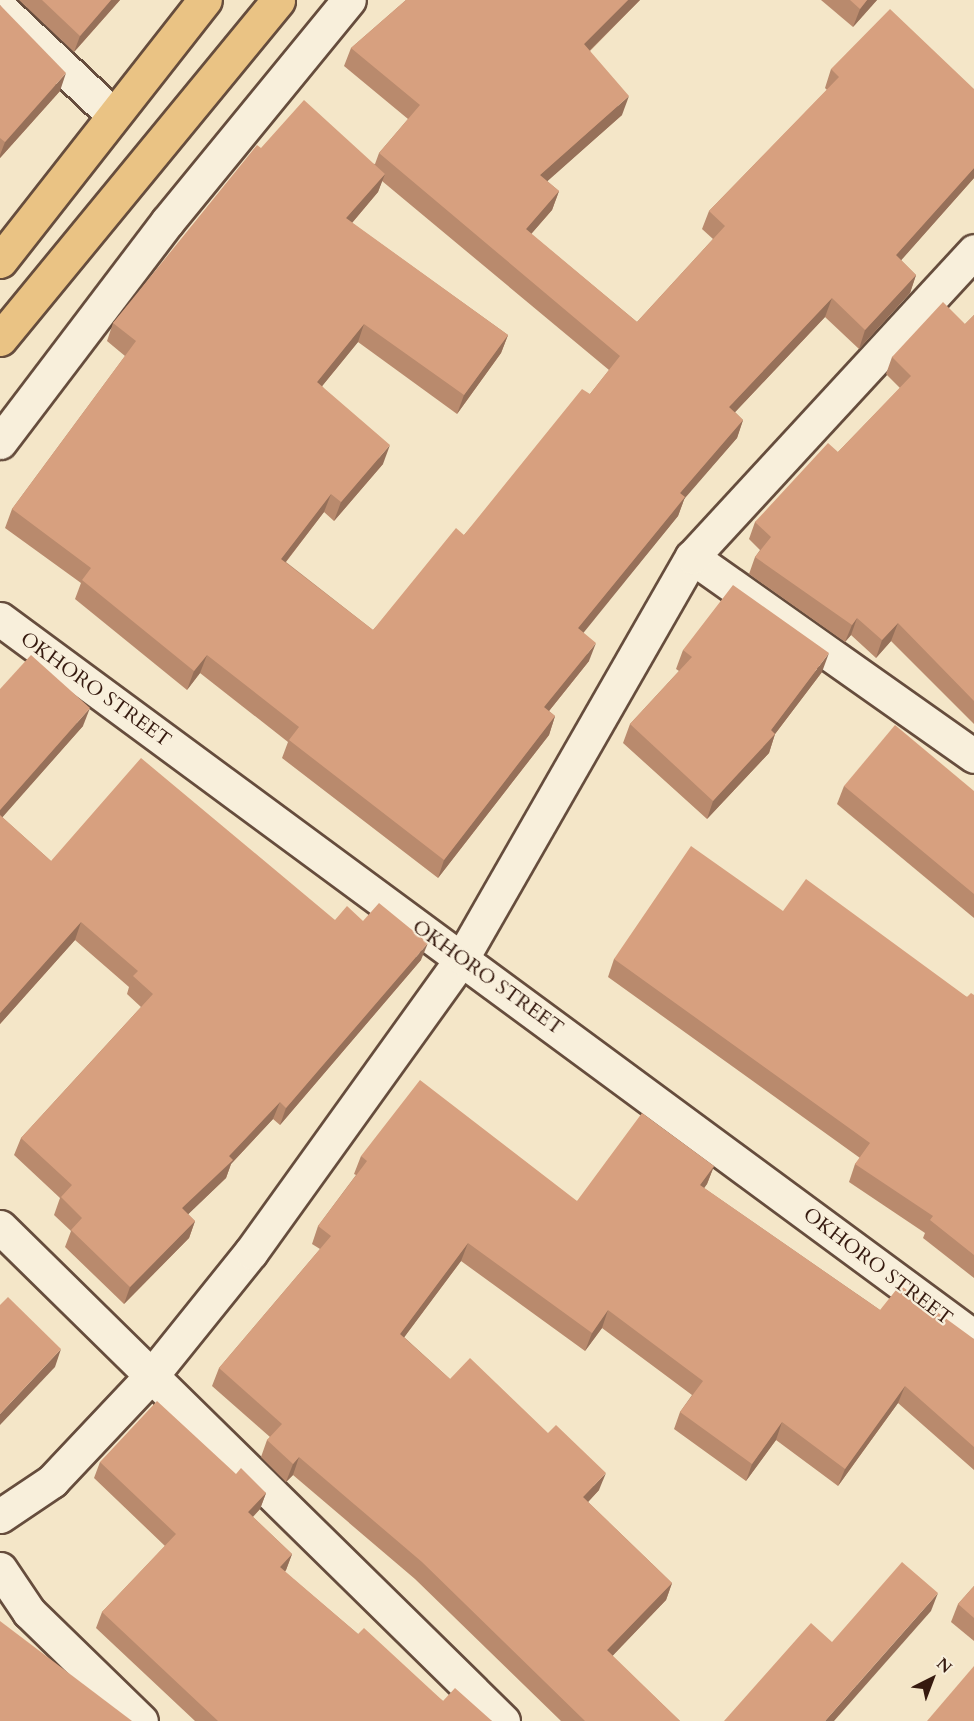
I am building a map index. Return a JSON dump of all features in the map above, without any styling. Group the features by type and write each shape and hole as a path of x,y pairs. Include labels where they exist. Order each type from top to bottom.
{"highway":[{"path":"0,261 205,0"},
{"path":"0,339 278,0"}],"street":[{"path":"0,442 167,222 350,0"},
{"path":"0,8 113,115"},
{"path":"0,1516 52,1481 152,1375 251,1252 462,958 692,557 974,251"},
{"path":"692,557 974,756"},
{"name":"OKHORO STREET","path":"0,619 974,1337"},
{"path":"0,1227 503,1721"},
{"path":"0,1569 29,1612 141,1721"}],"building":[{"path":"42,0 111,0 80,36"},
{"path":"406,0 628,0 584,44 629,96 540,175 559,191 526,229 637,322 725,226 709,211 839,77 831,69 890,9 974,89 974,168 896,255 916,275 865,330 832,298 729,407 743,420 680,493 685,497 578,628 596,643 544,707 555,716 444,860 289,740 299,727 207,655 194,671 82,580 91,568 12,509 136,341 113,323 257,145 261,148 304,100 385,174 346,218 508,335 464,395 364,324 317,382 390,445 341,502 331,494 281,559 373,630 456,528 464,535 582,389 590,394 620,356 379,153 420,105 351,48"},
{"path":"850,0 867,0 860,9"},
{"path":"0,5 66,73 5,142 0,138"},
{"path":"943,302 965,324 974,315 974,701 898,623 882,640 857,618 852,625 755,557 771,537 755,522 828,443 838,452 911,376 892,357"},
{"path":"733,585 829,653 771,730 775,734 713,801 630,724 692,657 683,650"},
{"path":"31,655 90,708 0,810 0,689"},
{"path":"895,725 974,791 974,894 844,786"},
{"path":"141,758 335,920 347,906 363,921 379,903 428,943 286,1108 280,1102 229,1156 233,1160 182,1208 195,1221 130,1287 71,1230 82,1218 61,1197 72,1185 21,1138 153,994 133,976 138,971 81,922 0,1013 0,815 51,861"},
{"path":"691,846 783,911 806,879 967,997 971,993 974,995 974,1255 930,1220 933,1216 855,1164 870,1143 614,959"},
{"path":"420,1080 577,1201 642,1113 714,1166 700,1185 880,1310 900,1285 974,1339 974,1447 905,1386 845,1469 782,1422 752,1464 680,1412 703,1381 608,1310 592,1333 468,1243 400,1334 450,1379 470,1358 548,1433 556,1425 606,1473 583,1497 672,1583 607,1650 680,1721 585,1721 422,1562 299,1457 293,1464 267,1440 282,1424 219,1368 331,1236 318,1226 367,1161 361,1156"},
{"path":"8,1297 61,1349 0,1414 0,1305"},
{"path":"157,1401 236,1474 241,1468 266,1493 248,1512 292,1554 280,1567 358,1634 364,1628 443,1701 455,1688 492,1721 218,1721 102,1612 176,1534 100,1462"},
{"path":"902,1562 938,1593 825,1721 724,1721 811,1623 832,1642"},
{"path":"974,1586 974,1618 958,1604"},
{"path":"0,1621 132,1721 0,1721"},
{"path":"974,1666 974,1721 927,1721"}]}
